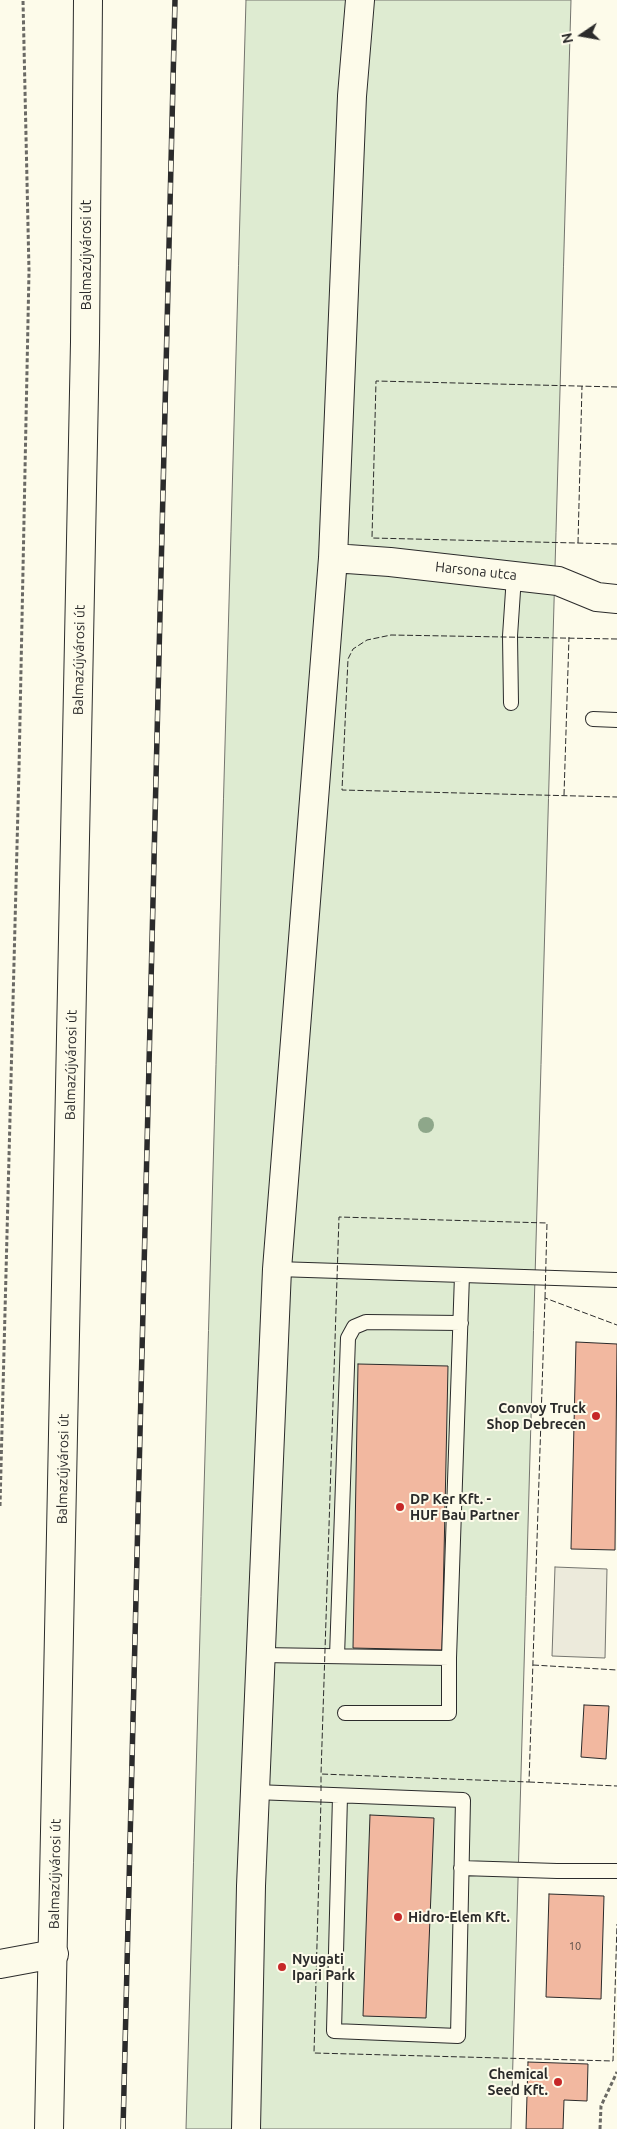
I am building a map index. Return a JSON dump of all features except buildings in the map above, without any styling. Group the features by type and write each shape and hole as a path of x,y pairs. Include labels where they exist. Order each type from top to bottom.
{"street":[{"name":"Balmazújvárosi út","path":"49,2129 85,352 88,0"},
{"path":"246,2129 251,1886 277,1269 333,558 352,106 360,0"},
{"name":"Harsona utca","path":"333,558 390,562 558,581 598,597 617,599"},
{"path":"0,1964 54,1954"}],"lane":[{"path":"510,703 510,636 514,576"},
{"path":"593,719 617,720"},
{"path":"277,1269 617,1280"},
{"path":"345,1713 449,1713 462,1274"},
{"path":"338,1656 348,1338 354,1327 366,1322 461,1323"},
{"path":"261,1655 450,1658"},
{"path":"255,1792 463,1800 458,2036 334,2031 340,1796"},
{"path":"461,1868 617,1871"}],"path":[{"path":"0,1506 18,828 29,281 24,0"},
{"path":"600,2129 601,2106 617,2072"}],"green space":[{"path":"246,0 571,0 511,2129 186,2129"}],"shaded area":[{"path":"555,1567 607,1569 605,1658 552,1656"}],"railway":[{"path":"123,2129 175,0"}],"fence":[{"path":"617,387 376,381 372,538 617,544"},
{"path":"578,543 582,386"},
{"path":"617,639 391,635 367,640 353,649 348,659 342,790 617,797"},
{"path":"564,795 569,637"},
{"path":"545,1298 547,1223 339,1217 321,1774 529,1782 545,1298 617,1325"},
{"path":"533,1665 617,1670"},
{"path":"321,1774 321,1791"},
{"path":"529,1782 617,1786"},
{"path":"321,1799 314,2053 613,2061 617,1924"}],"place":[{"name":"Convoy Truck Shop Debrecen","path":"596,1416"},
{"name":"DP Ker Kft. - HUF Bau Partner","path":"400,1507"},
{"name":"Hidro-Elem Kft.","path":"398,1917"},
{"name":"Nyugati Ipari Park","path":"282,1967"},
{"name":"Chemical Seed Kft.","path":"558,2082"}]}
